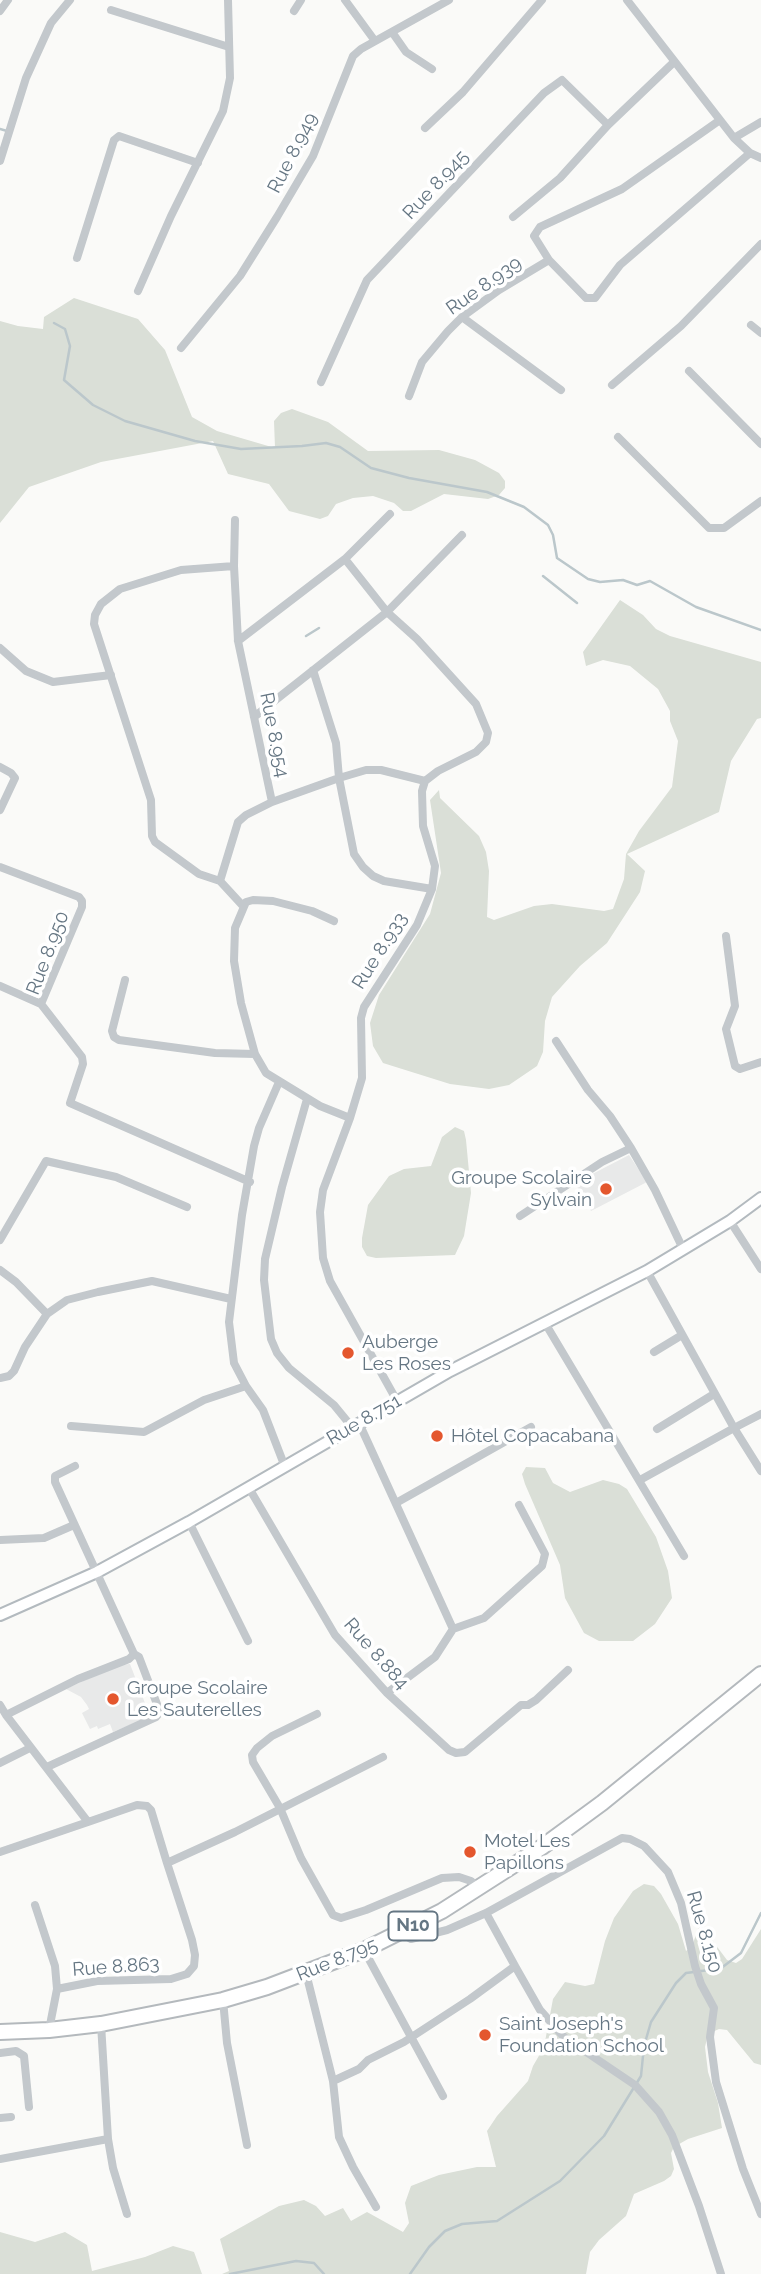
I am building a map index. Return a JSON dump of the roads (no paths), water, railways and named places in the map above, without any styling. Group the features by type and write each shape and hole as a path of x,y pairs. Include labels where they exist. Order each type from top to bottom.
{"highway":[{"name":"Rue 8.795","path":"0,2032 101,2024 223,2000 306,1973 401,1933 478,1889 602,1803 761,1674"}],"main road":[{"name":"Rue 8.751","path":"0,1615 97,1572 189,1522 397,1401 647,1271 730,1221 761,1198"}],"street":[{"path":"0,11 8,0"},
{"path":"0,161 26,78 51,23 69,0"},
{"path":"138,291 226,102 230,78 228,0"},
{"path":"294,11 302,0"},
{"path":"345,0 375,41"},
{"name":"Rue 8.949","path":"181,348 240,276 259,248 313,156 353,56 449,0"},
{"path":"425,128 463,92 542,0"},
{"path":"627,0 734,138 750,153 761,158"},
{"path":"111,10 229,47"},
{"path":"392,32 406,52 432,69"},
{"path":"513,217 560,178 608,125 674,62"},
{"name":"Rue 8.945","path":"321,382 367,280 544,93 562,80 608,125"},
{"path":"549,260 534,236 540,227 622,189 720,120"},
{"path":"734,138 761,122"},
{"path":"76,258 114,140 119,136 198,163"},
{"name":"Rue 8.939","path":"409,396 422,362 462,317 499,290 549,260 586,298 595,298 621,265 750,153"},
{"path":"612,385 681,326 761,244"},
{"path":"462,317 561,390"},
{"path":"751,325 761,333"},
{"path":"689,371 761,444"},
{"path":"618,437 709,528 724,528 761,500"},
{"path":"238,641 345,559 390,514"},
{"name":"Rue 8.954","path":"235,520 234,566 238,641 272,802 366,770 381,770 425,781"},
{"path":"254,717 387,612 462,535"},
{"path":"345,559 387,612 417,639 476,704 488,733 486,742 476,752 438,771 425,781"},
{"path":"234,566 181,570 120,589 101,604 94,624 151,800 152,836 155,842 199,874 220,881 243,906"},
{"path":"0,648 26,671 53,682 111,675"},
{"path":"313,670 336,743 339,778 355,854 373,876 384,881 432,889"},
{"path":"0,767 15,778 0,810"},
{"name":"Rue 8.933","path":"397,1401 338,1296 323,1258 320,1212 323,1190 362,1078 364,1007 417,925 432,889 435,866 423,826 421,804 425,781"},
{"path":"220,881 238,822 246,814 272,802"},
{"name":"Rue 8.950","path":"0,867 79,897 82,901 82,907 41,1004 82,1056 83,1064 70,1103 250,1182"},
{"path":"334,921 312,911 273,901 253,900 243,906 235,928 234,961 241,1003 256,1054 266,1073 307,1099 350,1118"},
{"path":"726,936 735,1006 726,1029 735,1066 740,1069 761,1062"},
{"path":"125,980 112,1031 114,1037 119,1040 215,1053 256,1054"},
{"path":"0,986 41,1004"},
{"path":"556,1041 631,1148 655,1190 683,1249"},
{"path":"278,1082 259,1128 242,1215 229,1322 234,1363 263,1410 285,1467"},
{"path":"307,1099 265,1259 264,1280 271,1339 276,1353 289,1368 356,1425 396,1503 453,1629"},
{"path":"520,1216 602,1162 631,1148"},
{"path":"0,1240 46,1161 116,1177 187,1207"},
{"path":"730,1221 761,1269"},
{"path":"0,1270 16,1282 47,1314"},
{"path":"647,1271 714,1394 761,1471"},
{"path":"0,1378 9,1376 14,1371 25,1347 47,1314 68,1300 146,1282 230,1299"},
{"path":"545,1324 684,1556"},
{"path":"653,1352 682,1335"},
{"path":"71,1426 144,1432 204,1400 246,1386"},
{"path":"657,1429 714,1394"},
{"path":"640,1480 761,1414"},
{"path":"396,1503 531,1427"},
{"path":"47,1767 160,1713 139,1657 134,1654 54,1479 75,1466"},
{"name":"Rue 8.884","path":"249,1489 335,1635 387,1693 449,1750 456,1753 465,1752 521,1705 528,1705 536,1700 568,1670"},
{"path":"387,1693 435,1657 453,1629 484,1618 542,1566 545,1554 519,1504"},
{"path":"189,1522 248,1641"},
{"path":"1,1540 44,1538 74,1525"},
{"path":"6,1715 27,1702 129,1659 134,1654"},
{"path":"0,1705 88,1822"},
{"path":"317,1714 272,1737 252,1755 253,1762 280,1808 301,1858 336,1918 366,1910 442,1878 458,1877 471,1881 478,1889"},
{"path":"0,1763 30,1748"},
{"path":"0,1852 137,1805 147,1806 151,1810 167,1863 236,1832 383,1757"},
{"name":"Rue 8.150","path":"401,1933 411,1938 447,1930 486,1913 622,1838 644,1846 668,1872 681,1903 701,1984 714,2008 710,2038 716,2082 743,2169 759,2200 761,2214"},
{"name":"Rue 8.863","path":"49,2030 57,1989 97,1981 171,1979 187,1974 194,1966 192,1940 167,1863"},
{"path":"35,1905 55,1966 57,1989"},
{"path":"486,1913 540,2010 564,2037 635,2085 659,2112 672,2135 721,2274"},
{"path":"364,1950 443,2096"},
{"path":"333,2081 404,2042 515,1966"},
{"path":"306,1973 333,2081 339,2137 376,2207"},
{"path":"223,2000 227,2043 247,2145"},
{"path":"101,2024 108,2139 113,2168 127,2214"},
{"path":"0,2053 20,2052 24,2056 29,2107"},
{"path":"0,2118 10,2118"},
{"path":"0,2159 108,2139"}],"waterway":[{"path":"0,129 7,131"},
{"path":"54,323 65,329 70,346 64,380 93,405 125,421 195,441 241,449 326,443 340,447 371,468 487,492 524,507 548,525 553,535 557,558 588,579 600,582 623,580 637,585 650,581 696,607 761,630"},
{"path":"543,576 577,603"},
{"path":"306,636 319,628"},
{"path":"701,1971 720,1969 741,1953 761,1913"},
{"path":"410,2274 429,2247 445,2231 462,2224 497,2221 560,2181 604,2136 641,2076 644,2046 651,2022 676,1983 686,1973 694,1972"},
{"path":"230,2274 296,2261 314,2263 324,2274"}],"place":[{"name":"Groupe Scolaire Sylvain","path":"606,1189"},
{"name":"Auberge Les Roses","path":"348,1353"},
{"name":"Hôtel Copacabana","path":"437,1436"},
{"name":"Groupe Scolaire Les Sauterelles","path":"113,1699"},
{"name":"Motel Les Papillons","path":"470,1852"},
{"name":"Saint Joseph's Foundation School","path":"485,2035"}]}
